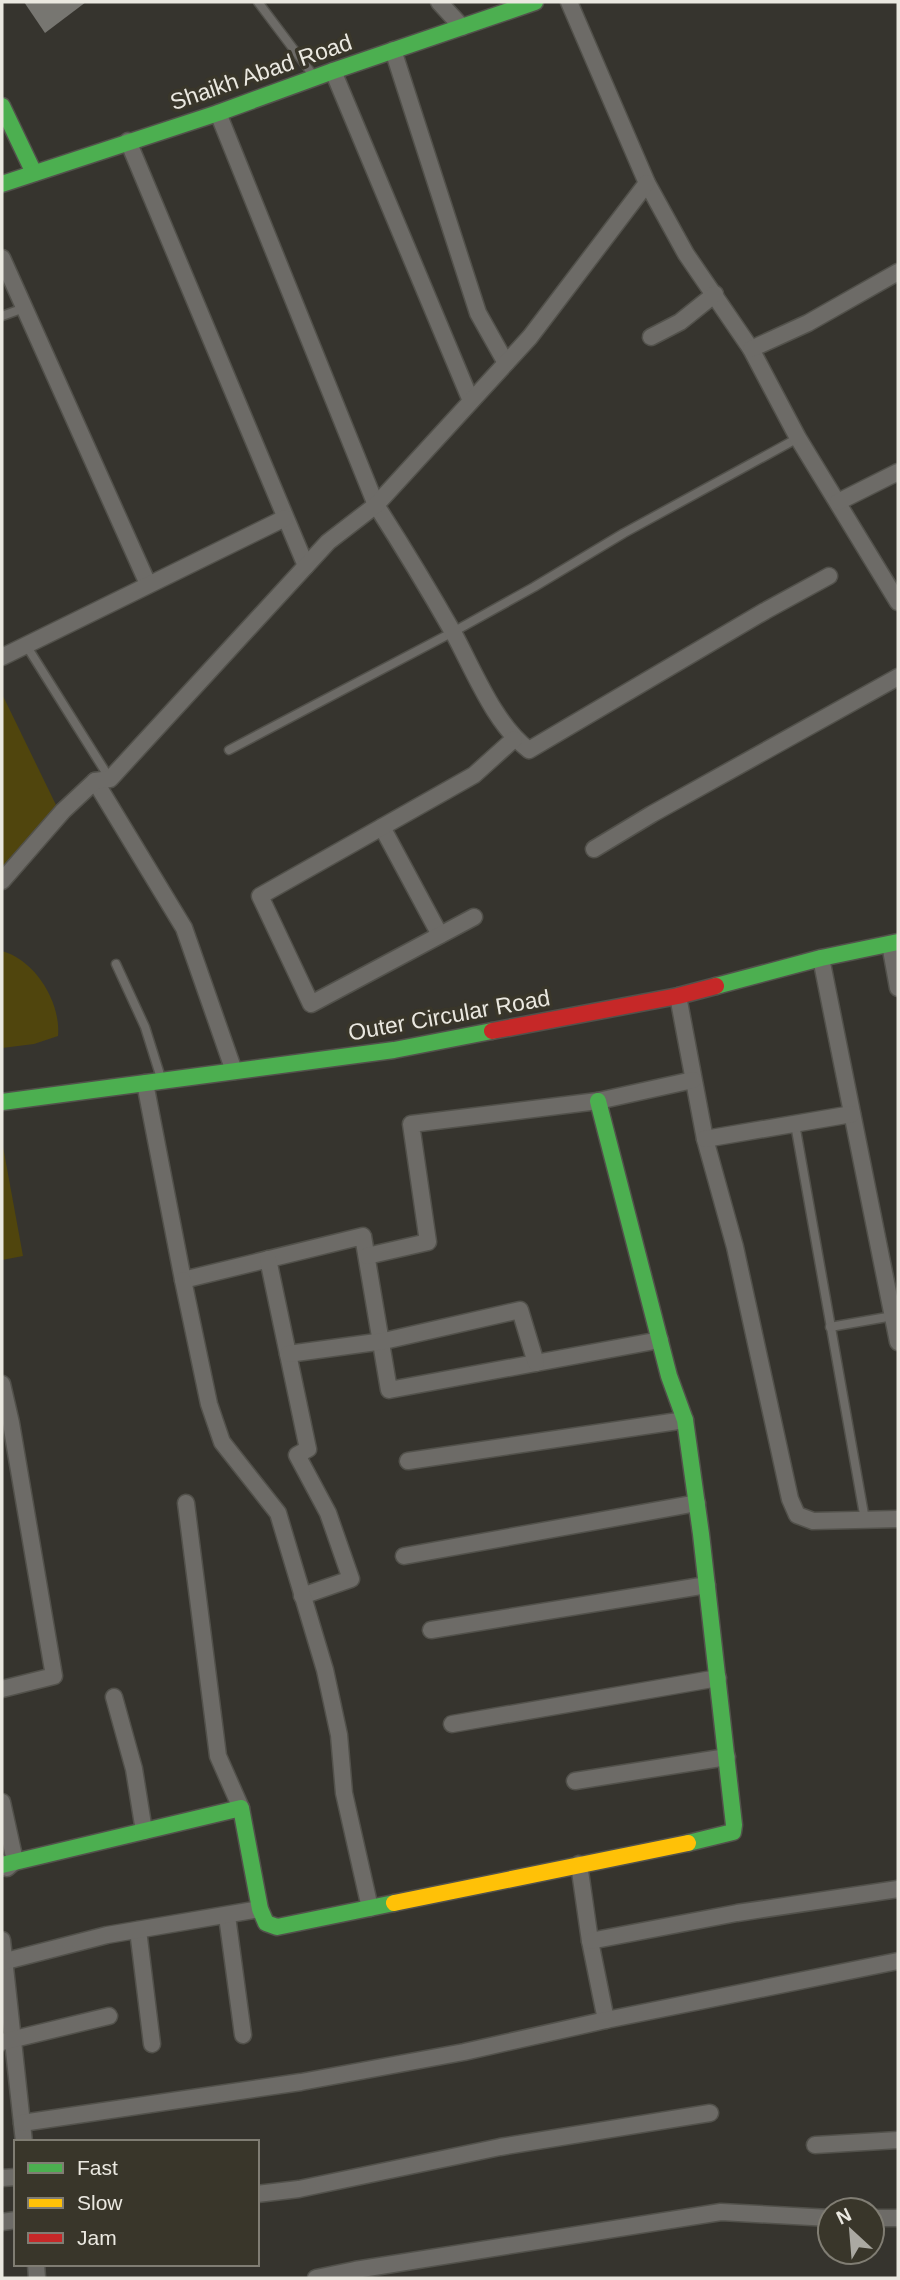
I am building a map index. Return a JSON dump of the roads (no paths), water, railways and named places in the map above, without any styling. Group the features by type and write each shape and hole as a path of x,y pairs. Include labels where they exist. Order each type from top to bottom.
{"street":[{"path":"439,2 462,27"},
{"name":"Shaikh Abad Road","path":"2,184 218,113 535,2"},
{"path":"569,2 647,183 686,254 751,349 798,438 898,602"},
{"path":"393,50 478,313 506,363"},
{"path":"333,71 471,401"},
{"path":"2,106 34,173"},
{"path":"218,113 376,505 514,739 529,750 765,611 830,576"},
{"path":"128,141 306,566"},
{"path":"2,881 63,811 103,780 328,542 376,505 530,337 647,183"},
{"path":"2,258 148,584"},
{"path":"751,349 808,323 898,272"},
{"path":"651,337 680,322 715,294"},
{"path":"838,502 898,472"},
{"path":"2,657 285,518"},
{"path":"594,849 898,677"},
{"path":"474,917 311,1004 260,896 474,775 514,739"},
{"path":"103,780 184,928 234,1071"},
{"path":"382,827 440,935"},
{"path":"894,943 898,988"},
{"name":"Outer Circular Road","path":"2,1102 394,1050 678,996 821,958 894,943"},
{"path":"821,958 898,1342"},
{"path":"678,996 705,1139 735,1247 790,1499 797,1515 813,1521 898,1519"},
{"path":"367,1256 428,1242 411,1124 598,1101 693,1080"},
{"path":"154,1082 183,1280 209,1404 222,1442 278,1513 330,1696 339,1735 344,1793 370,1908"},
{"path":"187,1503 218,1756 241,1808 260,1909 266,1923 277,1927 733,1832 718,1678 685,1420 669,1376 598,1101"},
{"path":"705,1139 852,1114"},
{"path":"183,1280 363,1236 389,1390 660,1340"},
{"path":"268,1259 308,1450 297,1455 328,1513 351,1579 302,1596"},
{"path":"288,1354 381,1341 520,1310 536,1363"},
{"path":"2,1384 54,1676 2,1689"},
{"path":"408,1461 685,1420"},
{"path":"404,1556 697,1503"},
{"path":"431,1629 707,1585"},
{"path":"452,1724 718,1678"},
{"path":"114,1697 134,1769 144,1831"},
{"path":"575,1781 727,1757"},
{"path":"2,1802 6,1866 241,1808"},
{"path":"579,1864 590,1941 607,2020"},
{"path":"590,1941 737,1913 898,1889"},
{"path":"3,1962 107,1935 260,1909"},
{"path":"226,1916 243,2035"},
{"path":"138,1930 152,2044"},
{"path":"2,1940 7,2041 24,2140"},
{"path":"22,2123 301,2082 464,2052 898,1961"},
{"path":"7,2041 109,2016"},
{"path":"259,2194 299,2189 500,2147 710,2113"},
{"path":"815,2145 898,2140"},
{"path":"316,2278 722,2212 816,2217"}],"lane":[{"path":"258,2 315,77"},
{"path":"2,316 24,308"},
{"path":"229,750 453,632 624,533 798,438"},
{"path":"26,645 103,780"},
{"path":"116,964 145,1027 154,1082"},
{"path":"795,1124 865,1520"},
{"path":"830,1327 893,1316"}]}
